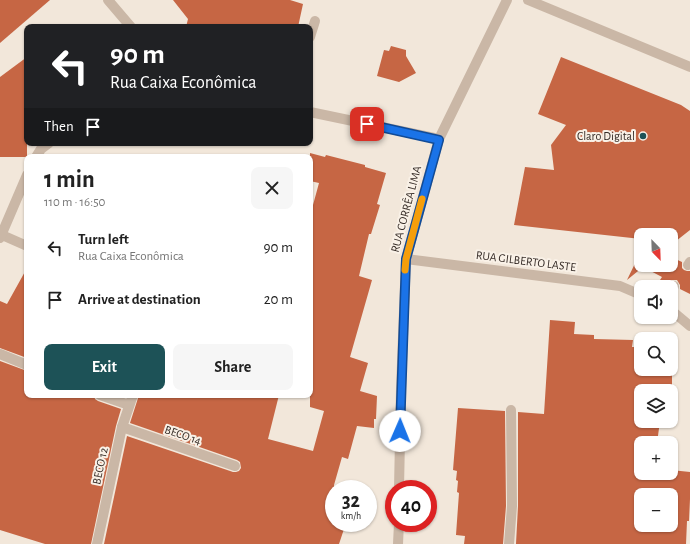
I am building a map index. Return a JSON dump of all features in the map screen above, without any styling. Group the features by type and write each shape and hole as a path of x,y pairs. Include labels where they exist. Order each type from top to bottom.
{"street":[{"path":"108,0 128,24"},
{"name":"RUA CORRÊA LIMA","path":"399,480 401,380 406,259 439,140 507,0"},
{"path":"528,0 690,67"},
{"path":"313,27 315,21"},
{"path":"313,113 439,140"},
{"path":"38,154 45,146"},
{"path":"24,182 1,237 24,245"},
{"name":"RUA GILBERTO LASTE","path":"406,259 620,286 634,292"},
{"path":"678,316 690,326"},
{"path":"0,354 24,364"},
{"path":"109,398 129,405"},
{"name":"BECO 12","path":"97,544 122,427 132,398"},
{"path":"509,544 512,506 511,410"},
{"name":"BECO 14","path":"122,427 235,466"},
{"path":"398,544 399,532"}],"building":[{"path":"0,0 50,0 0,43"},
{"path":"173,0 290,0 303,4 299,24 187,24 188,19"},
{"path":"391,46 406,50 406,56 416,73 399,82 377,76 384,50 389,51"},
{"name":"Claro Digital","path":"561,57 681,105 690,111 690,230 678,239 678,228 634,228 634,238 514,225 525,167 554,170 551,145 566,125 538,114"},
{"path":"24,59 24,146 27,146 27,154 24,154 24,157 0,157 0,77"},
{"path":"310,153 325,157 326,155 365,165 365,167 386,173 377,204 380,205 371,234 369,234 359,276 372,280 350,357 368,363 360,391 377,396 376,419 374,419 374,428 357,426 348,459 342,457 335,480 325,480 325,532 343,532 339,544 104,544 127,436 233,472 239,471 241,468 240,462 237,460 130,423 138,398 278,398 268,439 313,451 324,411 310,407 310,398 313,398 313,205 319,183 313,182 313,154"},
{"path":"678,260 682,262 682,268 690,271 690,294 680,289 678,280 660,280 662,277 652,272 678,272"},
{"path":"634,266 634,272 637,272 627,280"},
{"path":"24,273 24,357 0,348 0,301 7,304"},
{"path":"550,320 575,322 574,334 594,335 594,339 633,340 634,376 672,376 672,384 634,384 634,428 659,428 658,436 634,436 634,480 678,480 678,471 690,472 689,521 687,521 686,544 516,544 518,506 518,412 544,414"},
{"path":"0,361 24,370 24,398 95,398 98,401 121,409 91,544 45,544 0,530"},
{"path":"458,408 505,411 506,506 503,544 464,544 465,536 456,535 459,493 457,492 457,471 453,470"}],"slow traffic":[{"path":"405,270 406,259 422,199"}],"place":[{"name":"Claro Digital","path":"643,136"}],"route":[{"path":"367,124 439,140 406,259 400,431"}]}
